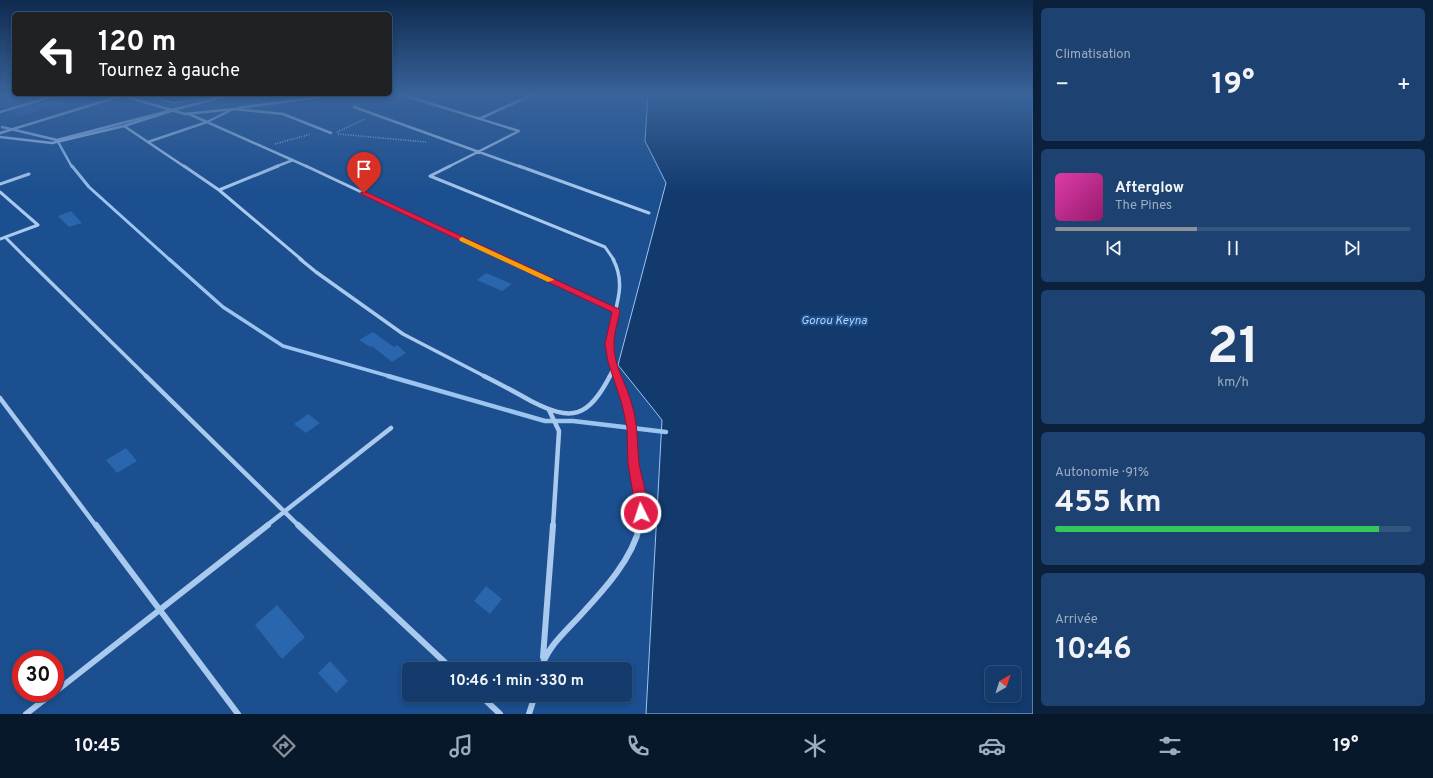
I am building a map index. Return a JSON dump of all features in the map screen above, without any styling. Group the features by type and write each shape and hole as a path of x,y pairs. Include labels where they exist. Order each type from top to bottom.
{"street":[{"path":"0,133 19,127"},
{"path":"0,137 52,143 118,127"},
{"path":"126,127 219,190 316,272 403,334 549,410 569,415 589,405 604,387 614,367"},
{"path":"148,142 191,127"},
{"path":"219,127 293,160 616,311"},
{"path":"317,127 331,133"},
{"path":"410,127 649,213"},
{"path":"505,127 519,132 430,176 605,247 617,264 620,276 619,297 610,344 614,367 627,404 632,428 634,464 640,507 638,531 630,552 578,618 549,648 543,660"},
{"path":"219,190 293,160"},
{"path":"0,184 29,174"},
{"path":"0,192 38,225 2,238 284,512 445,662"},
{"path":"0,398 238,714"},
{"path":"543,660 559,439 559,431 549,410"},
{"path":"64,684 391,428"},
{"path":"26,714 41,702"},
{"path":"487,702 500,714"},
{"path":"529,714 533,702"}],"path":[{"path":"331,133 428,143"}],"water":[{"name":"Gorou Keyna","path":"646,127 1033,127 1033,714 646,714 662,420 618,365 666,183 645,141"}],"building":[{"path":"71,211 82,223 69,227 58,216"},
{"path":"486,273 512,284 502,291 477,280"},
{"path":"373,332 394,347 397,345 406,353 392,362 372,346 370,347 359,340"},
{"path":"308,414 320,423 306,433 294,424"},
{"path":"126,448 137,461 117,473 106,460"},
{"path":"486,586 502,599 490,614 474,601"},
{"path":"277,605 305,637 282,659 255,625"},
{"path":"330,661 348,681 336,693 318,673"}],"waterway":[{"path":"3,127 57,140"},
{"path":"57,140 106,127"},
{"path":"57,140 72,167"},
{"path":"72,166 89,187 170,260"},
{"path":"169,259 223,307 283,346 392,377"},
{"path":"388,376 545,421 573,421 666,432"}],"slow traffic":[{"path":"462,239 551,280"}],"route":[{"path":"364,193 616,311 610,334 612,362 627,404 632,428 634,464 640,495 641,513"}]}
